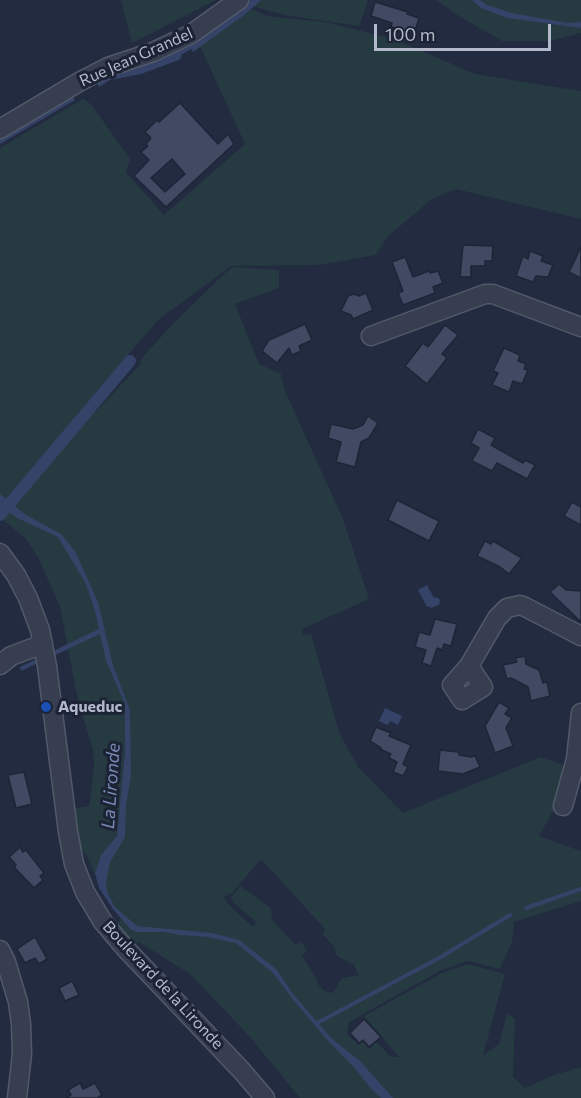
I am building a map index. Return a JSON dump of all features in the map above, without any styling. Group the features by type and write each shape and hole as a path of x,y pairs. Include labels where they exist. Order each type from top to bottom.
{"street":[{"name":"Rue Jean Grandel","path":"0,129 78,82 108,67 153,52 190,34 239,0"},
{"path":"370,336 485,294 492,294 581,327"},
{"name":"Boulevard de la Lironde","path":"0,553 16,575 28,598 40,630 68,832 74,864 85,892 103,922 125,948 265,1098"},
{"path":"469,666 497,618 507,608 520,605 581,636"},
{"path":"0,665 11,656 43,644"},
{"path":"563,806 576,759 581,713"},
{"path":"0,950 18,1002 21,1024 22,1054 17,1098"}],"shaded area":[{"path":"121,0 216,0 132,43"},
{"path":"252,0 368,0 359,26 284,15 248,5"},
{"path":"436,0 581,0 581,33 549,41 502,41"},
{"path":"245,5 266,16 325,22 394,39 475,74 581,91 581,219 456,189 432,199 387,237 376,255 319,265 231,266 158,320 86,404 95,412 141,364 141,359 170,327 233,267 279,270 279,288 235,304 259,364 281,374 285,391 343,519 369,599 302,629 303,635 311,634 340,735 359,768 403,813 541,757 563,765 557,804 539,836 581,851 581,901 514,922 512,942 500,969 467,961 440,971 349,1022 347,1034 359,1045 363,1042 369,1049 377,1042 391,1057 399,1057 364,1016 442,973 467,964 505,974 483,1055 499,1044 507,1014 515,1018 513,1077 525,1088 551,1076 581,1067 581,1098 300,1098 250,1037 190,974 139,942 133,945 116,926 121,918 102,891 87,856 77,845 71,809 89,806 94,767 93,750 78,700 60,607 39,559 26,539 0,517 0,148 83,99 91,104 130,159 126,172 164,215 245,144 199,44","holes":["261,859 325,929 323,935 334,946 337,956 354,965 359,975 342,978 333,993 324,991 318,984 302,956 307,951 302,942 296,945 272,920 271,908 240,886 231,897 234,903 256,922 253,927 230,906 224,897 233,892"]}],"water":[{"path":"251,0 261,0 193,52 190,43"},
{"path":"472,0 480,0 487,5 512,13 568,23 581,22 581,28 507,18 481,8"},
{"path":"178,49 182,56 179,60 141,74 110,80 99,87 96,80"},
{"path":"72,96 75,100 0,144 0,138 51,106"},
{"name":"La Lironde","path":"0,494 26,515 61,534 75,551 98,602 113,665 130,710 131,776 126,805 125,837 110,862 106,882 107,892 115,907 137,926 212,933 239,940 276,969 293,994 331,1038 360,1061 393,1098 381,1098 371,1089 354,1067 328,1041 274,974 236,943 165,932 136,932 130,929 113,909 99,888 95,873 101,855 117,836 125,753 125,704 106,661 100,634 21,671 20,667 99,629 86,584 58,537 17,518 0,504"},
{"path":"427,585 434,598 437,597 440,600 439,605 431,608 427,607 418,590"},
{"path":"385,708 402,716 398,725 390,721 388,725 379,721"}],"building":[{"path":"375,2 408,12 407,14 419,18 414,34 391,27 392,23 371,16"},
{"path":"180,103 218,144 228,134 234,144 166,207 134,176 149,160 141,152 148,146 146,144 151,138 145,132 157,120 159,122","holes":["172,159 185,174 165,192 151,178"]},
{"path":"463,245 493,246 492,261 485,261 485,266 471,266 471,277 460,277"},
{"path":"581,247 581,278 569,272"},
{"path":"530,251 543,256 541,261 553,265 548,277 536,276 533,282 516,276 523,256 528,259"},
{"path":"405,257 413,277 429,271 430,273 438,271 443,283 433,287 435,293 403,305 398,293 403,291 392,262"},
{"path":"366,293 373,310 353,319 351,315 341,311 348,296 354,294 359,296"},
{"path":"305,324 312,340 299,346 301,351 292,355 289,348 277,363 262,351 269,340"},
{"path":"445,325 458,335 442,354 447,358 427,384 405,366 423,343 428,347"},
{"path":"504,348 520,355 518,361 526,364 524,369 528,370 522,384 513,381 509,392 492,385 498,373 493,371"},
{"path":"368,416 378,423 369,438 361,442 355,467 336,462 341,442 328,438 331,424 353,429 363,425"},
{"path":"478,429 495,438 491,445 523,463 525,460 535,465 527,479 497,463 492,471 472,461 479,448 471,443"},
{"path":"397,500 439,521 429,541 388,520"},
{"path":"572,502 581,507 581,525 564,516"},
{"path":"485,541 491,544 493,541 522,558 509,574 477,556"},
{"path":"559,584 566,590 581,591 581,622 550,592"},
{"path":"435,619 457,624 451,646 444,644 442,650 437,648 431,666 422,663 426,650 415,647 419,632 430,635"},
{"path":"525,656 526,664 539,670 543,683 547,682 550,696 531,701 528,687 511,678 507,679 503,665 517,662 515,658"},
{"path":"499,702 509,708 505,714 512,718 506,728 513,746 495,753 485,726"},
{"path":"376,727 391,733 389,736 411,745 403,764 408,767 403,776 393,772 397,762 389,758 391,754 370,741"},
{"path":"440,750 475,756 480,767 463,774 438,771"},
{"path":"24,772 32,804 16,808 8,775"},
{"path":"20,847 23,852 26,850 44,873 40,876 43,880 34,888 14,867 16,865 9,857"},
{"path":"35,937 47,959 39,964 35,958 25,963 17,949"},
{"path":"72,981 79,995 65,1001 59,988"},
{"path":"364,1019 381,1037 369,1047 363,1040 359,1043 350,1033"},
{"path":"80,1083 83,1089 95,1083 102,1095 97,1098 66,1098 71,1095 68,1090"}],"waterway":[{"path":"178,54 195,45"},
{"path":"0,515 130,361"},
{"path":"526,908 581,889"},
{"path":"317,1023 441,957 510,915"}],"place":[{"name":"Aqueduc","path":"46,707"}]}
